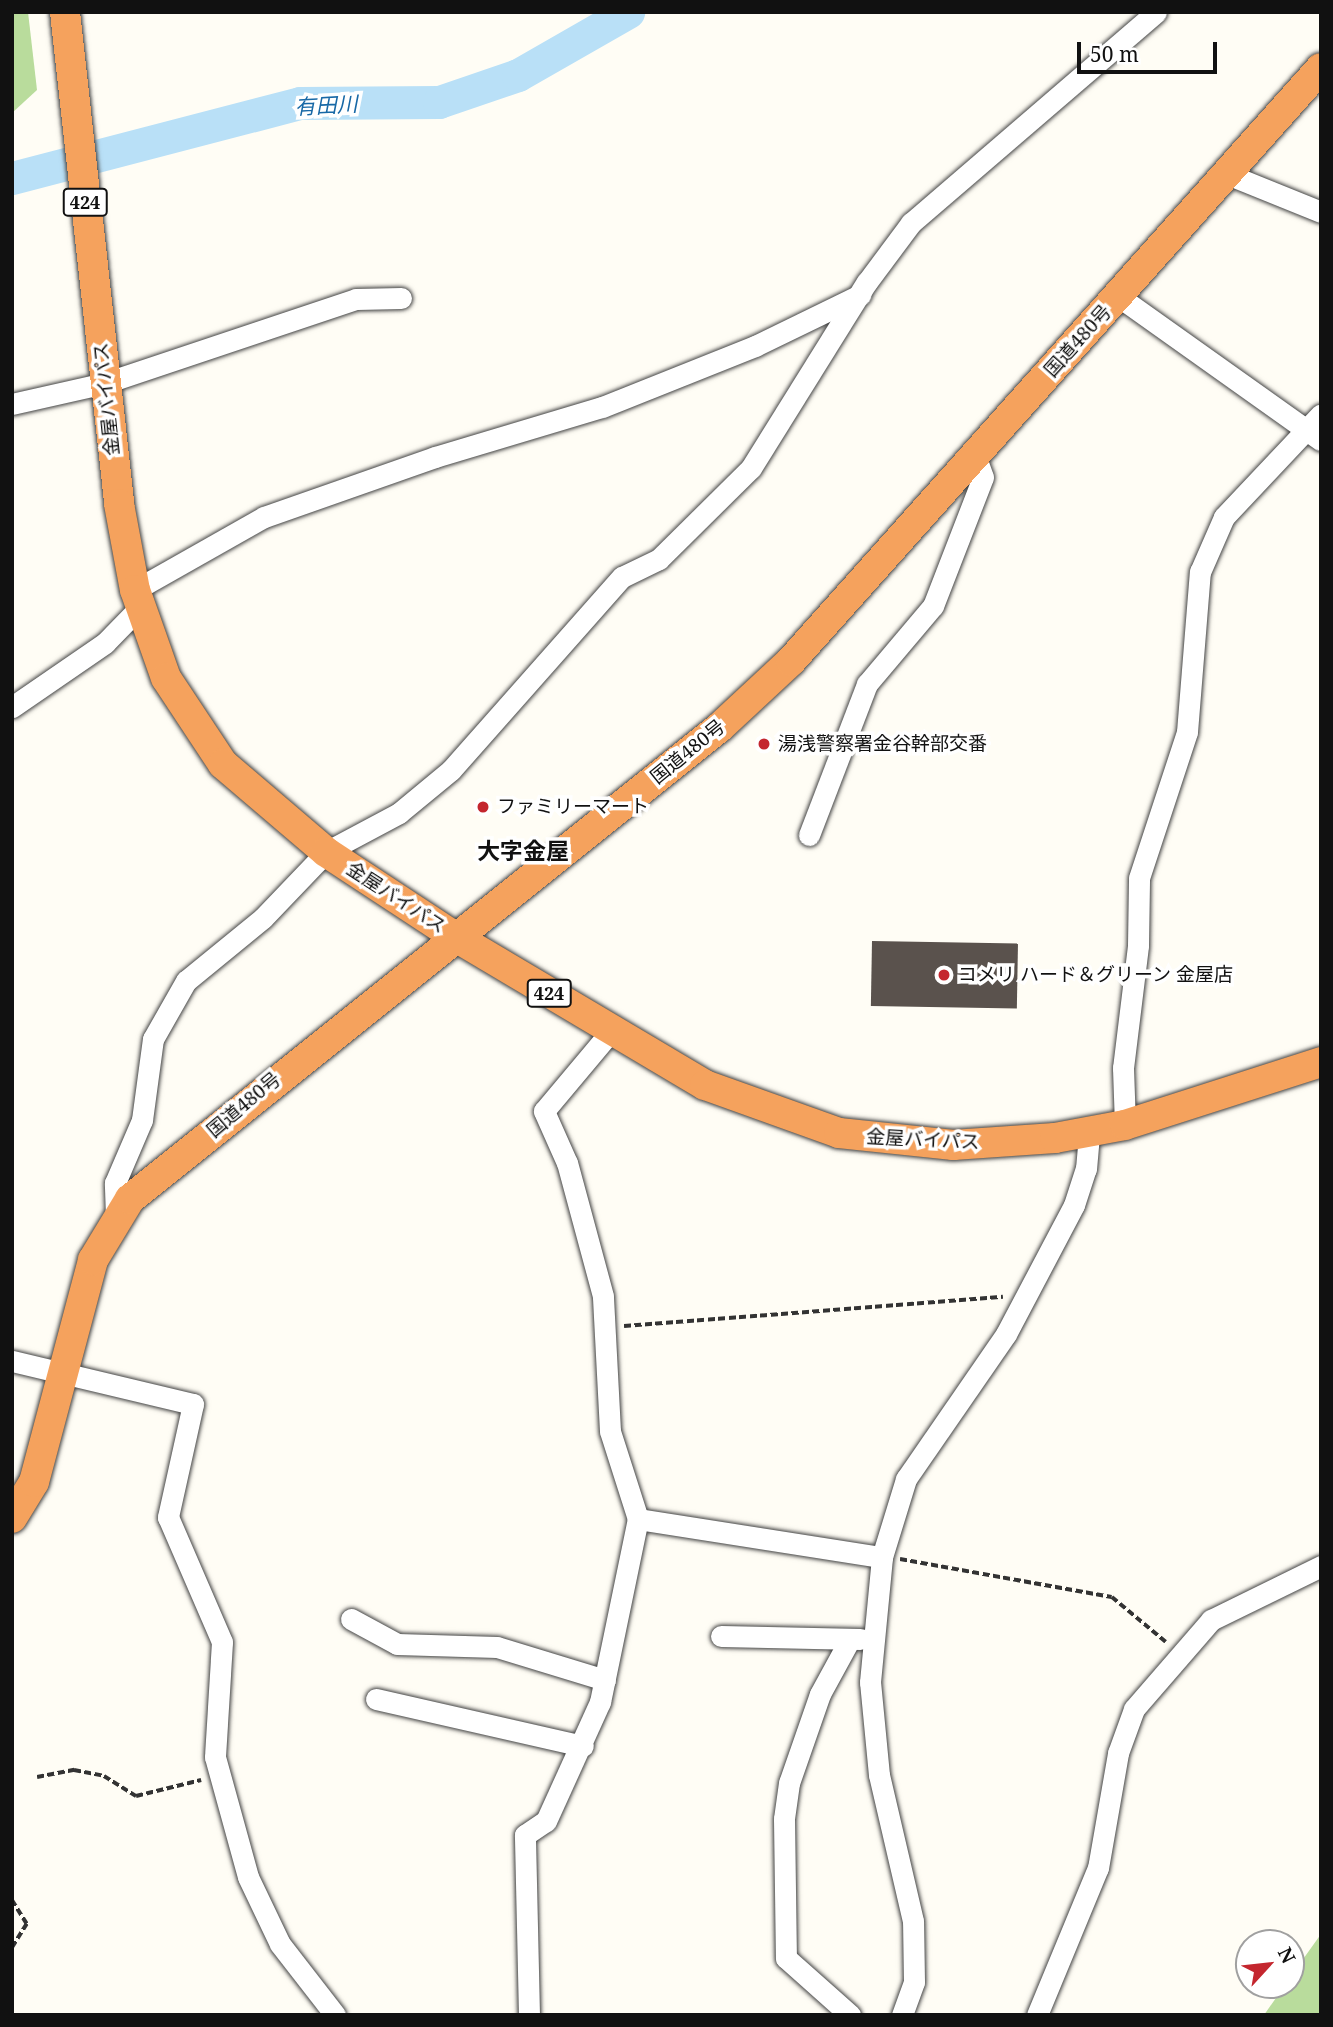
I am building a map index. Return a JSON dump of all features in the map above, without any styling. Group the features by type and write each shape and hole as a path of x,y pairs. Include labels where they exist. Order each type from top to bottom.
{"highway":[{"name":"金屋バイパス","path":"66,24 105,376 138,598 166,678 223,764 326,852 454,936 705,1085 839,1133 953,1145 1089,1132 1125,1125 1321,1062"},
{"name":"国道480号","path":"12,1518 34,1482 93,1260 116,1216 146,1183 731,718 791,662 1321,68"}],"street":[{"path":"116,1216 115,1183 142,1121 153,1039 186,981 263,918 326,852 399,813 451,770 622,577 659,559 751,468 860,295 911,223 947,189 1157,12"},
{"path":"1227,174 1321,212"},
{"path":"12,707 105,643 138,598 264,517 435,457 602,407 755,346 860,295"},
{"path":"1118,296 1316,428 1224,517 1200,572 1187,732 1139,878 1123,1068 1125,1125"},
{"path":"12,404 356,299 401,298"},
{"path":"809,835 867,684 933,606 983,477 975,456"},
{"path":"529,2015 525,1835 545,1821 583,1746 604,1680 638,1519 610,1431 608,1328 576,1190 544,1111 611,1030"},
{"path":"902,2015 914,1982 914,1931 874,1745 872,1639 882,1557 895,1504 918,1458 970,1391 1026,1296 1077,1195 1089,1132"},
{"path":"12,1360 193,1404 168,1517 222,1642 215,1757 248,1877 280,1944 335,2015"},
{"path":"638,1519 882,1557"},
{"path":"1037,2015 1098,1868 1118,1754 1135,1709 1179,1652 1211,1620 1321,1566"},
{"path":"351,1619 397,1644 497,1647 604,1680"},
{"path":"722,1636 872,1639"},
{"path":"850,1639 820,1694 789,1783 784,1819 786,1958 850,2015"},
{"path":"376,1699 583,1746"}],"path":[{"path":"608,1328 1026,1296"},
{"path":"882,1557 1112,1597 1179,1652"},
{"path":"37,1777 74,1770 104,1776 136,1796 220,1775"},
{"path":"12,1900 27,1924 12,1948"}],"green space":[{"path":"12,12 28,12 37,90 12,113"},
{"path":"1321,1934 1321,2015 1264,2015 1275,1999 1305,1999 1305,1956"}],"building":[{"name":"コメリ ハード＆グリーン 金屋店","path":"872,941 1018,944 1017,1009 871,1006"}],"waterway":[{"name":"有田川","path":"12,178 300,103 439,102 518,75 628,12"}],"place":[{"name":"湯浅警察署金谷幹部交番","path":"764,744"},
{"name":"ファミリーマート","path":"483,807"},
{"name":"コメリ ハード＆グリーン 金屋店","path":"944,975"}],"district":[{"name":"大字金屋","path":"523,850"}]}
